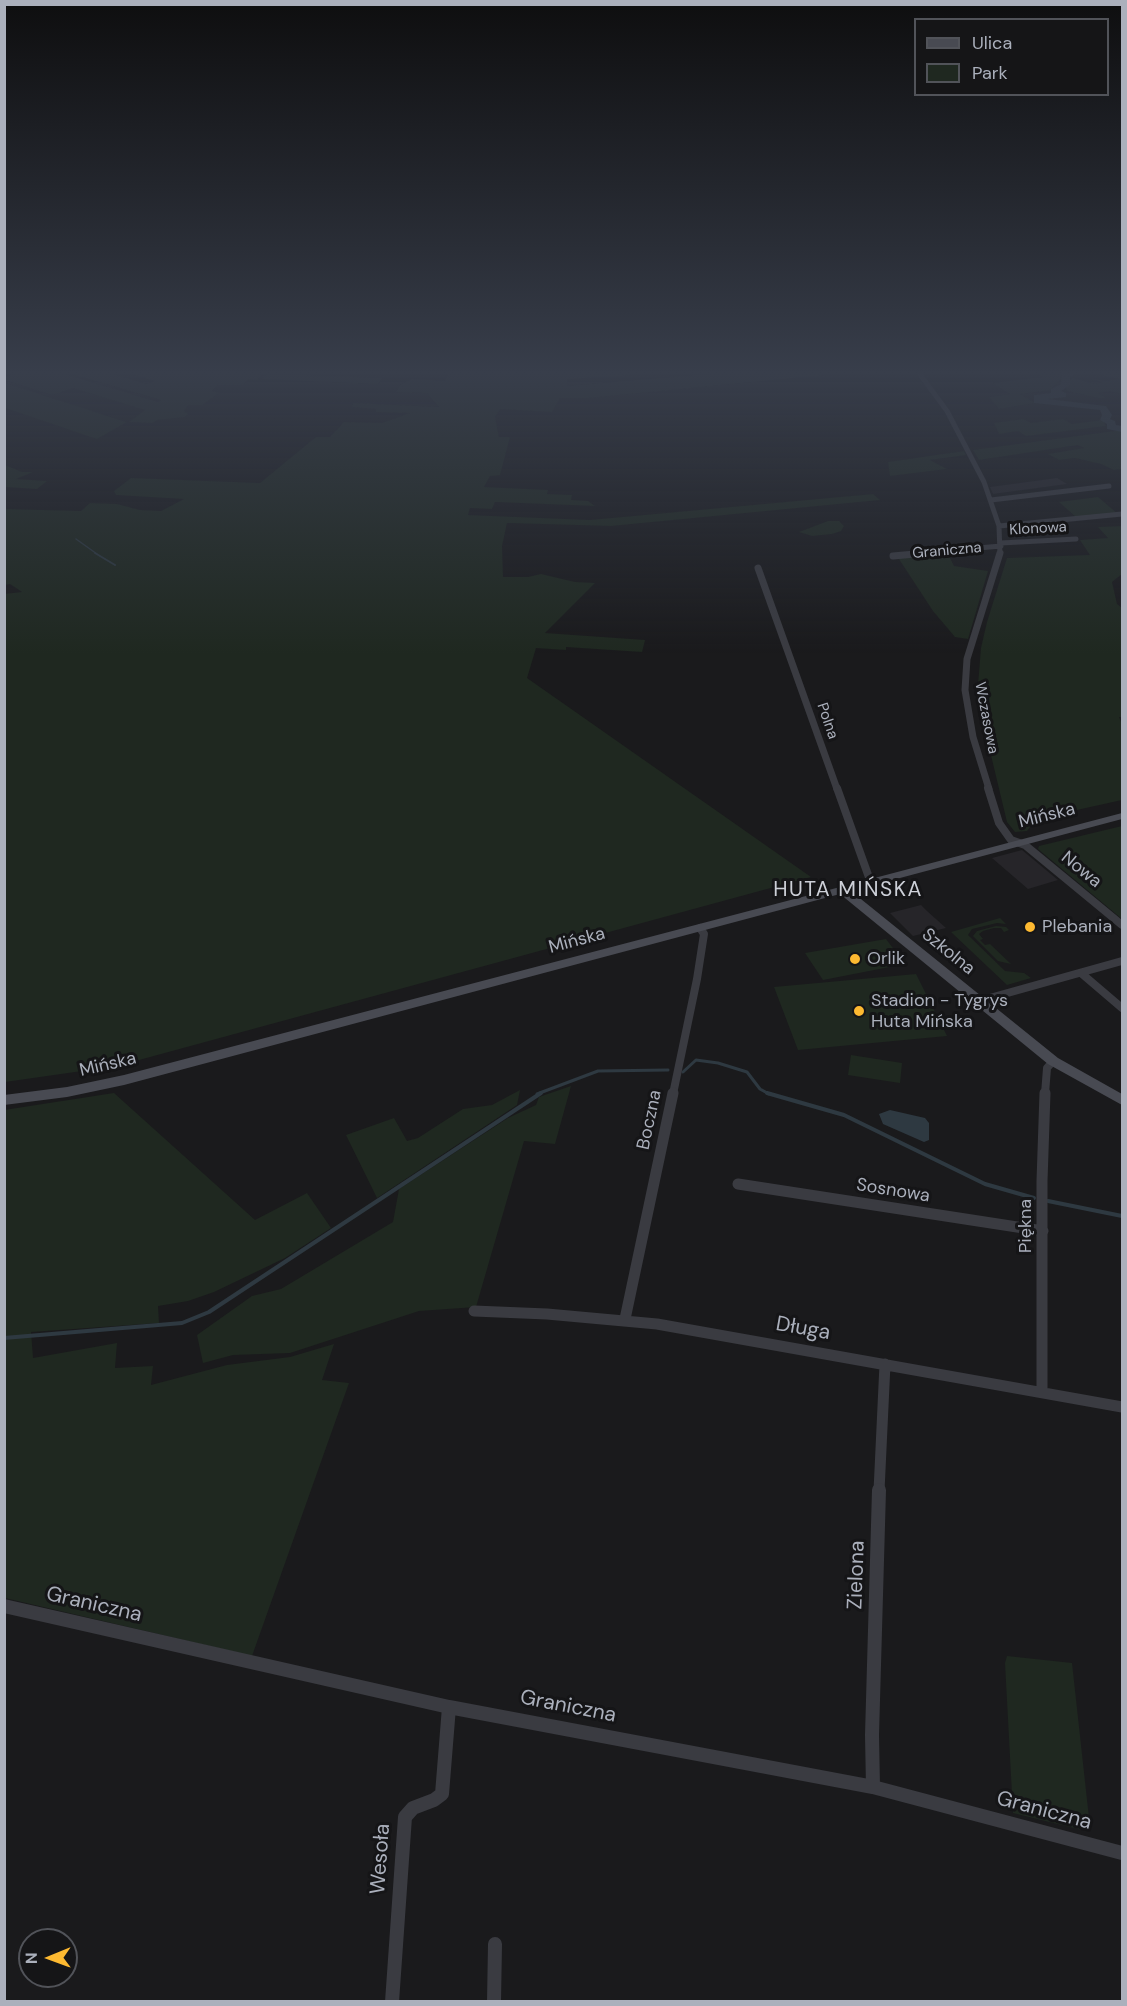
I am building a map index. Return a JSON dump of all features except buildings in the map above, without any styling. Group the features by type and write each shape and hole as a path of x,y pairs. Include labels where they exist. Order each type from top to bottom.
{"main road":[{"name":"Mińska","path":"4,1100 40,1096 124,1080 1122,816"},
{"name":"Szkolna","path":"842,890 1053,1061 1122,1100"}],"street":[{"name":"Wczasowa","path":"975,467 991,500 999,526 1001,545 999,558 967,658 965,690 973,737 999,823 1007,835 1018,842"},
{"path":"991,500 1109,486"},
{"path":"999,526 1122,514"},
{"name":"Klonowa","path":"1001,545 1076,539"},
{"name":"Graniczna","path":"892,556 1001,545"},
{"name":"Polna","path":"758,568 871,883"},
{"name":"Nowa","path":"1018,842 1029,848 1122,925"},
{"name":"Boczna","path":"625,1320 697,979 704,934 700,928"},
{"path":"979,1000 1122,961"},
{"path":"1081,973 1122,1008"},
{"name":"Piękna","path":"1042,1392 1045,1090 1047,1068 1053,1061"},
{"name":"Sosnowa","path":"738,1184 1043,1231"},
{"name":"Długa","path":"474,1311 625,1320 1122,1407"},
{"name":"Zielona","path":"873,1787 876,1599 885,1364"},
{"name":"Graniczna","path":"4,1606 449,1707 873,1787 1122,1853"},
{"name":"Wesoła","path":"392,2001 405,1817 413,1808 434,1800 442,1794 449,1707"},
{"path":"494,2001 495,1944"}],"shaded area":[{"path":"1057,478 1067,484 993,494 990,487"},
{"path":"1022,850 1058,880 1028,889 992,858"},
{"path":"921,905 946,928 913,936 890,913"},
{"path":"890,1110 925,1118 929,1123 929,1140 924,1142 883,1124 879,1114"}],"green space":[{"path":"5,467 22,472 33,472 16,479 47,481 37,489 5,487"},
{"path":"280,467 502,467 500,475 490,476 484,487 548,490 547,494 572,495 571,500 588,501 595,506 495,502 492,509 470,508 468,515 590,520 873,494 880,500 611,526 507,523 502,546 503,577 528,577 541,574 575,582 595,583 545,633 645,640 642,652 566,647 566,650 536,648 527,678 811,877 117,1066 5,1082 4,594 22,592 10,584 5,585 5,509 81,511 90,503 117,504 140,510 161,511 184,499 116,495 114,491 131,478 260,483"},
{"path":"889,467 942,467 947,469 890,476"},
{"path":"1107,467 1122,467 1122,469 1114,470"},
{"path":"1098,497 1118,514 1076,517 1059,502"},
{"path":"828,521 839,521 844,526 841,531 832,534 812,536 799,532"},
{"path":"1122,526 1122,574 1112,582 1117,604 1122,608 1122,717 1119,717 1122,724 1122,800 1036,819 1027,831 1015,832 1007,822 977,697 981,648 1007,558 1090,555 1080,540 1108,538 1098,527"},
{"path":"947,552 954,566 988,571 968,639 955,637 933,611 897,556"},
{"path":"1122,826 1122,919 1038,849 1039,846"},
{"path":"1000,918 1006,924 997,923 972,929 968,935 1005,971 1024,973 1031,978 1007,985 951,932"},
{"path":"996,926 1006,927 1009,930 1004,932 1001,928 994,928 983,931 979,934 983,939 980,940 985,945 990,944 1011,964 998,961 973,936 977,931"},
{"name":"Orlik","path":"886,939 905,964 823,980 805,953"},
{"name":"Stadion - Tygrys Huta Mińska","path":"916,974 947,1036 798,1050 774,987"},
{"path":"851,1055 902,1063 900,1083 848,1075"},
{"path":"571,1086 555,1144 524,1141 476,1307 419,1311 290,1353 233,1355 203,1363 197,1335 252,1296 281,1289 393,1222 399,1189 508,1118 536,1105 539,1097"},
{"path":"520,1090 517,1105 377,1198 346,1135 394,1118 407,1141 418,1138 463,1109 492,1105"},
{"path":"114,1093 255,1220 307,1193 331,1228 285,1258 214,1292 188,1301 158,1306 159,1323 31,1332 33,1358 117,1343 115,1368 153,1366 151,1385 227,1365 290,1357 334,1344 322,1380 349,1383 252,1656 5,1598 4,1110"},
{"path":"1007,1656 1072,1663 1090,1827 1082,1830 1013,1813 1005,1663"}],"waterway":[{"path":"76,539 97,554"},
{"path":"95,553 115,565"},
{"path":"683,1072 696,1060 718,1063 747,1072 760,1089 767,1093"},
{"path":"537,1094 598,1071 668,1070"},
{"path":"4,1338 182,1323 209,1312 541,1093"},
{"path":"767,1093 844,1115 985,1184 1034,1198"},
{"path":"1048,1201 1122,1216"}],"place":[{"name":"Plebania","path":"1030,927"},
{"name":"Orlik","path":"855,959"},
{"name":"Stadion - Tygrys Huta Mińska","path":"859,1011"}],"district":[{"name":"HUTA MIŃSKA","path":"848,890"}]}
